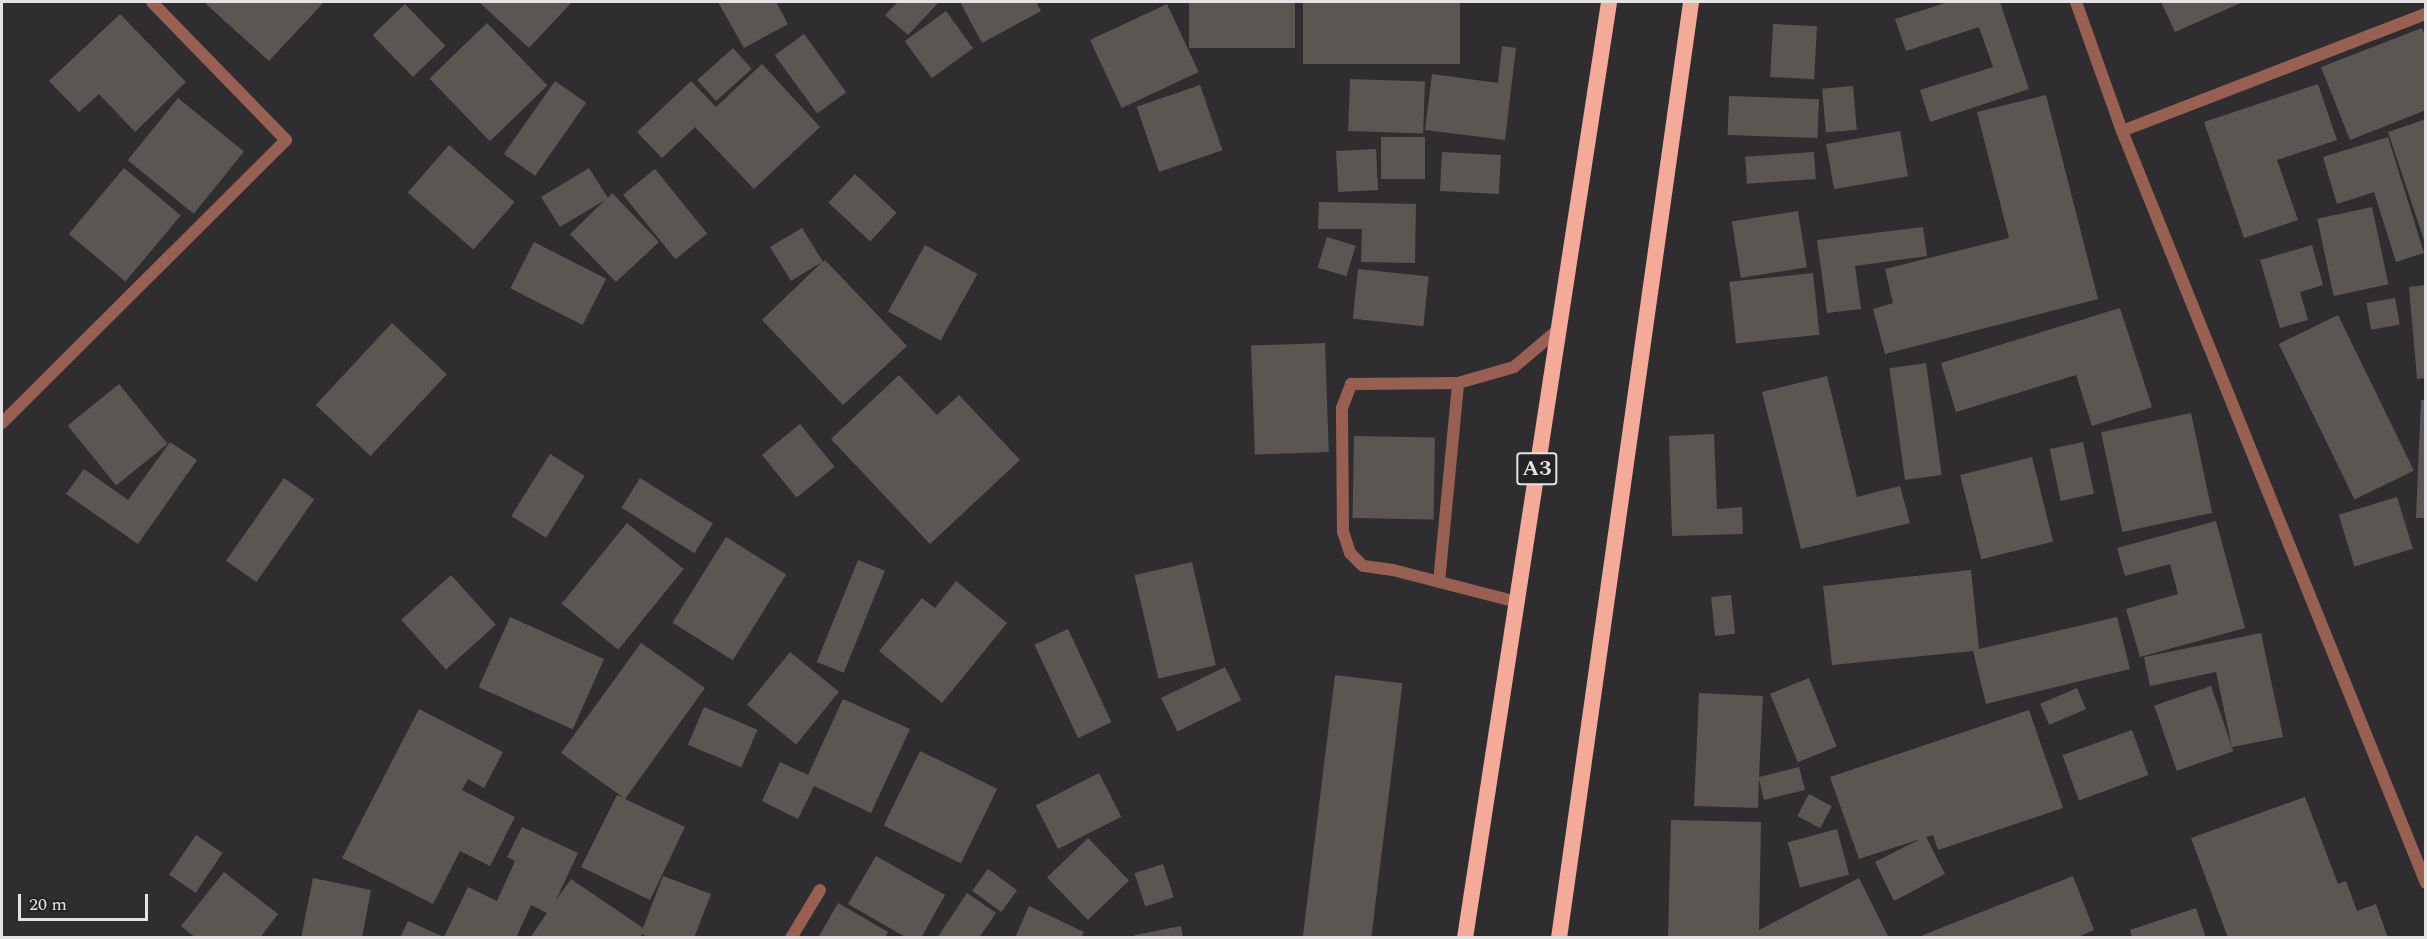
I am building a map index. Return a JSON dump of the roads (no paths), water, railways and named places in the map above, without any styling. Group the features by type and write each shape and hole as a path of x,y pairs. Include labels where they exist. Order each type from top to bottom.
{"highway":[{"name":"A3","path":"1466,938 1609,2"},
{"path":"1559,938 1691,2"}],"street":[{"path":"2,423 286,140 152,2"},
{"path":"2076,2 2122,131 2426,883"},
{"path":"2122,131 2426,14"},
{"path":"1517,602 1363,566 1350,553 1342,532 1342,408 1351,384 1458,383 1514,367 1559,329"},
{"path":"1439,582 1458,383"},
{"path":"791,938 820,890"}]}
